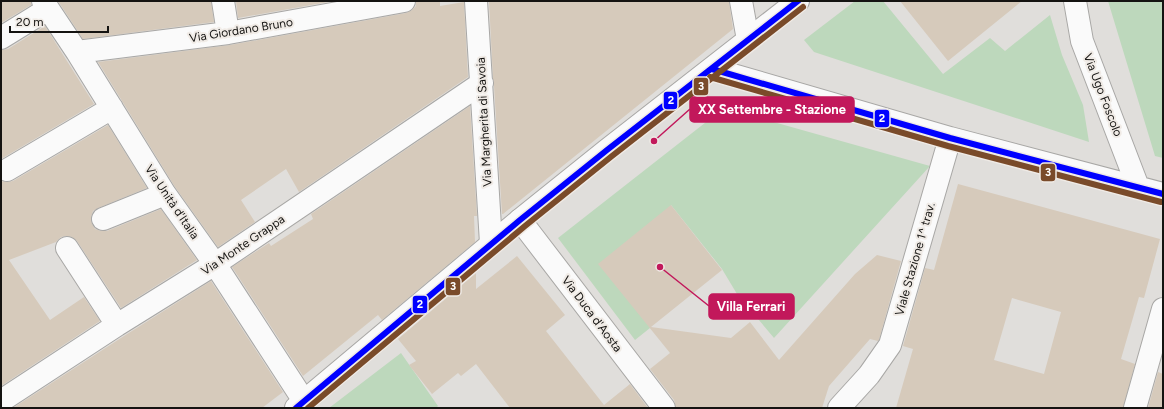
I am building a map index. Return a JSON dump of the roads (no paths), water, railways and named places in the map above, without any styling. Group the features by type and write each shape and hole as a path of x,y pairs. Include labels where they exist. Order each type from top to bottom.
{"street":[{"path":"223,1 228,33"},
{"name":"Via Giordano Bruno","path":"77,52 228,33 404,1"},
{"name":"Via Margherita di Savoia","path":"476,1 491,243"},
{"path":"741,1 748,40"},
{"path":"300,405 491,243 607,150 798,1"},
{"name":"Via Ugo Foscolo","path":"1075,1 1082,41 1138,187"},
{"path":"1,38 45,5"},
{"name":"Via Unità d'Italia","path":"45,5 77,52 165,194 215,264 300,405"},
{"path":"712,69 950,138 1163,194"},
{"name":"Via Monte Grappa","path":"1,401 117,325 215,264 482,83"},
{"path":"7,170 112,108"},
{"name":"Viale Stazione 1^ trav.","path":"839,408 869,374 890,344 950,138"},
{"path":"103,219 165,194"},
{"name":"Via Duca d'Aosta","path":"520,220 664,408"},
{"path":"67,248 117,325"},
{"path":"1135,408 1163,309"},
{"name":"Viale Stazione 1^ trav.","path":"854,408 869,374"}],"place":[{"name":"XX Settembre - Stazione","path":"654,141"},
{"name":"Villa Ferrari","path":"660,267"}]}
